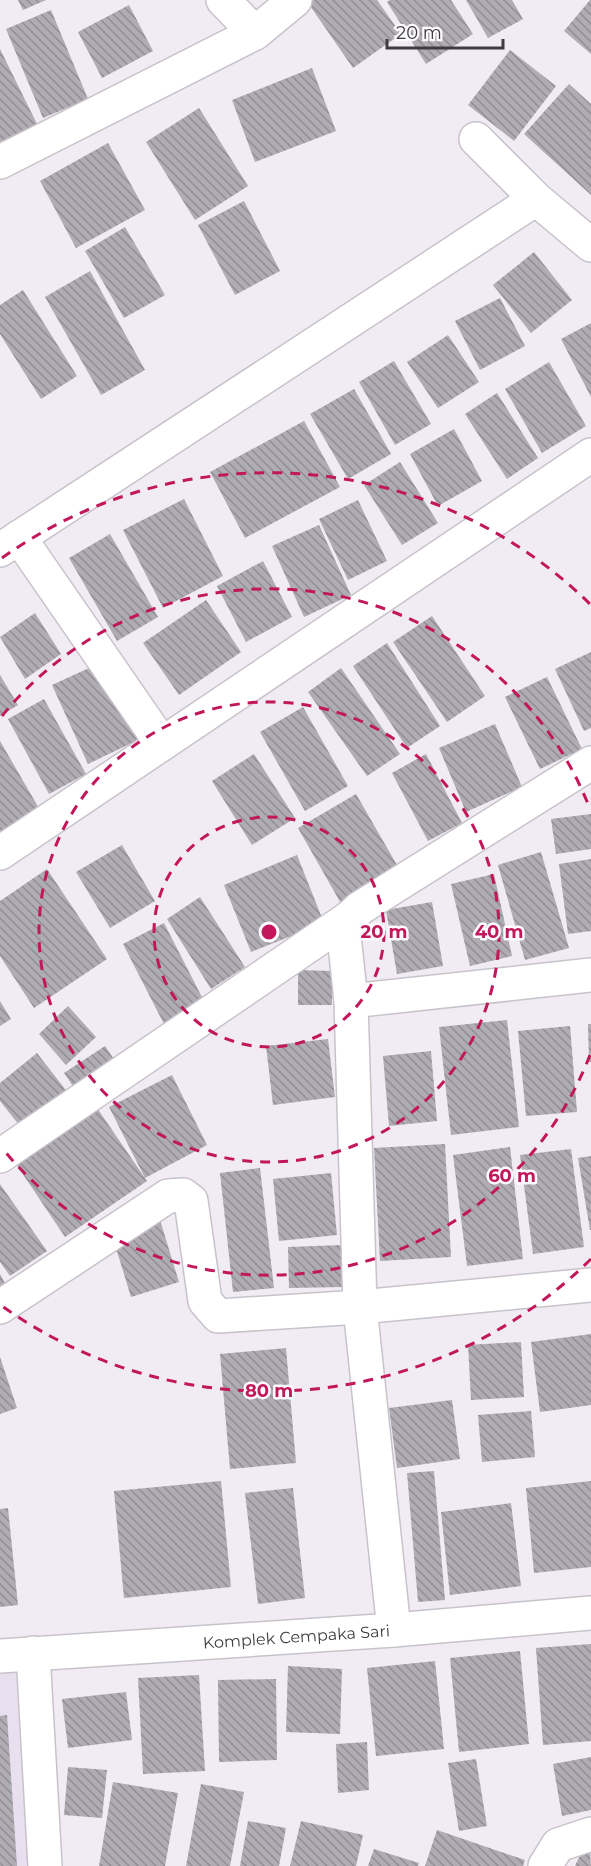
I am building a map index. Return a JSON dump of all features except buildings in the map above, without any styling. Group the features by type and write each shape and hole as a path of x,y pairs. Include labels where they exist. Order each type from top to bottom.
{"street":[{"path":"223,0 255,33"},
{"path":"0,162 255,33 296,0"},
{"path":"476,139 536,199 591,245"},
{"path":"162,744 10,543 536,199"},
{"path":"0,853 591,455"},
{"path":"0,1156 349,918 360,908 591,763"},
{"path":"349,918 344,936 351,1001 360,1307 394,1630"},
{"path":"351,1001 591,975"},
{"path":"0,1307 168,1196 183,1195 190,1201 205,1301 218,1316 360,1307 591,1285"},
{"name":"Komplek Cempaka Sari","path":"0,1656 394,1630 591,1613"},
{"path":"33,1653 45,1866"},
{"path":"545,1866 558,1845 591,1834"}],"shaded area":[{"path":"16,1671 36,1866 0,1866 0,1672"}]}
